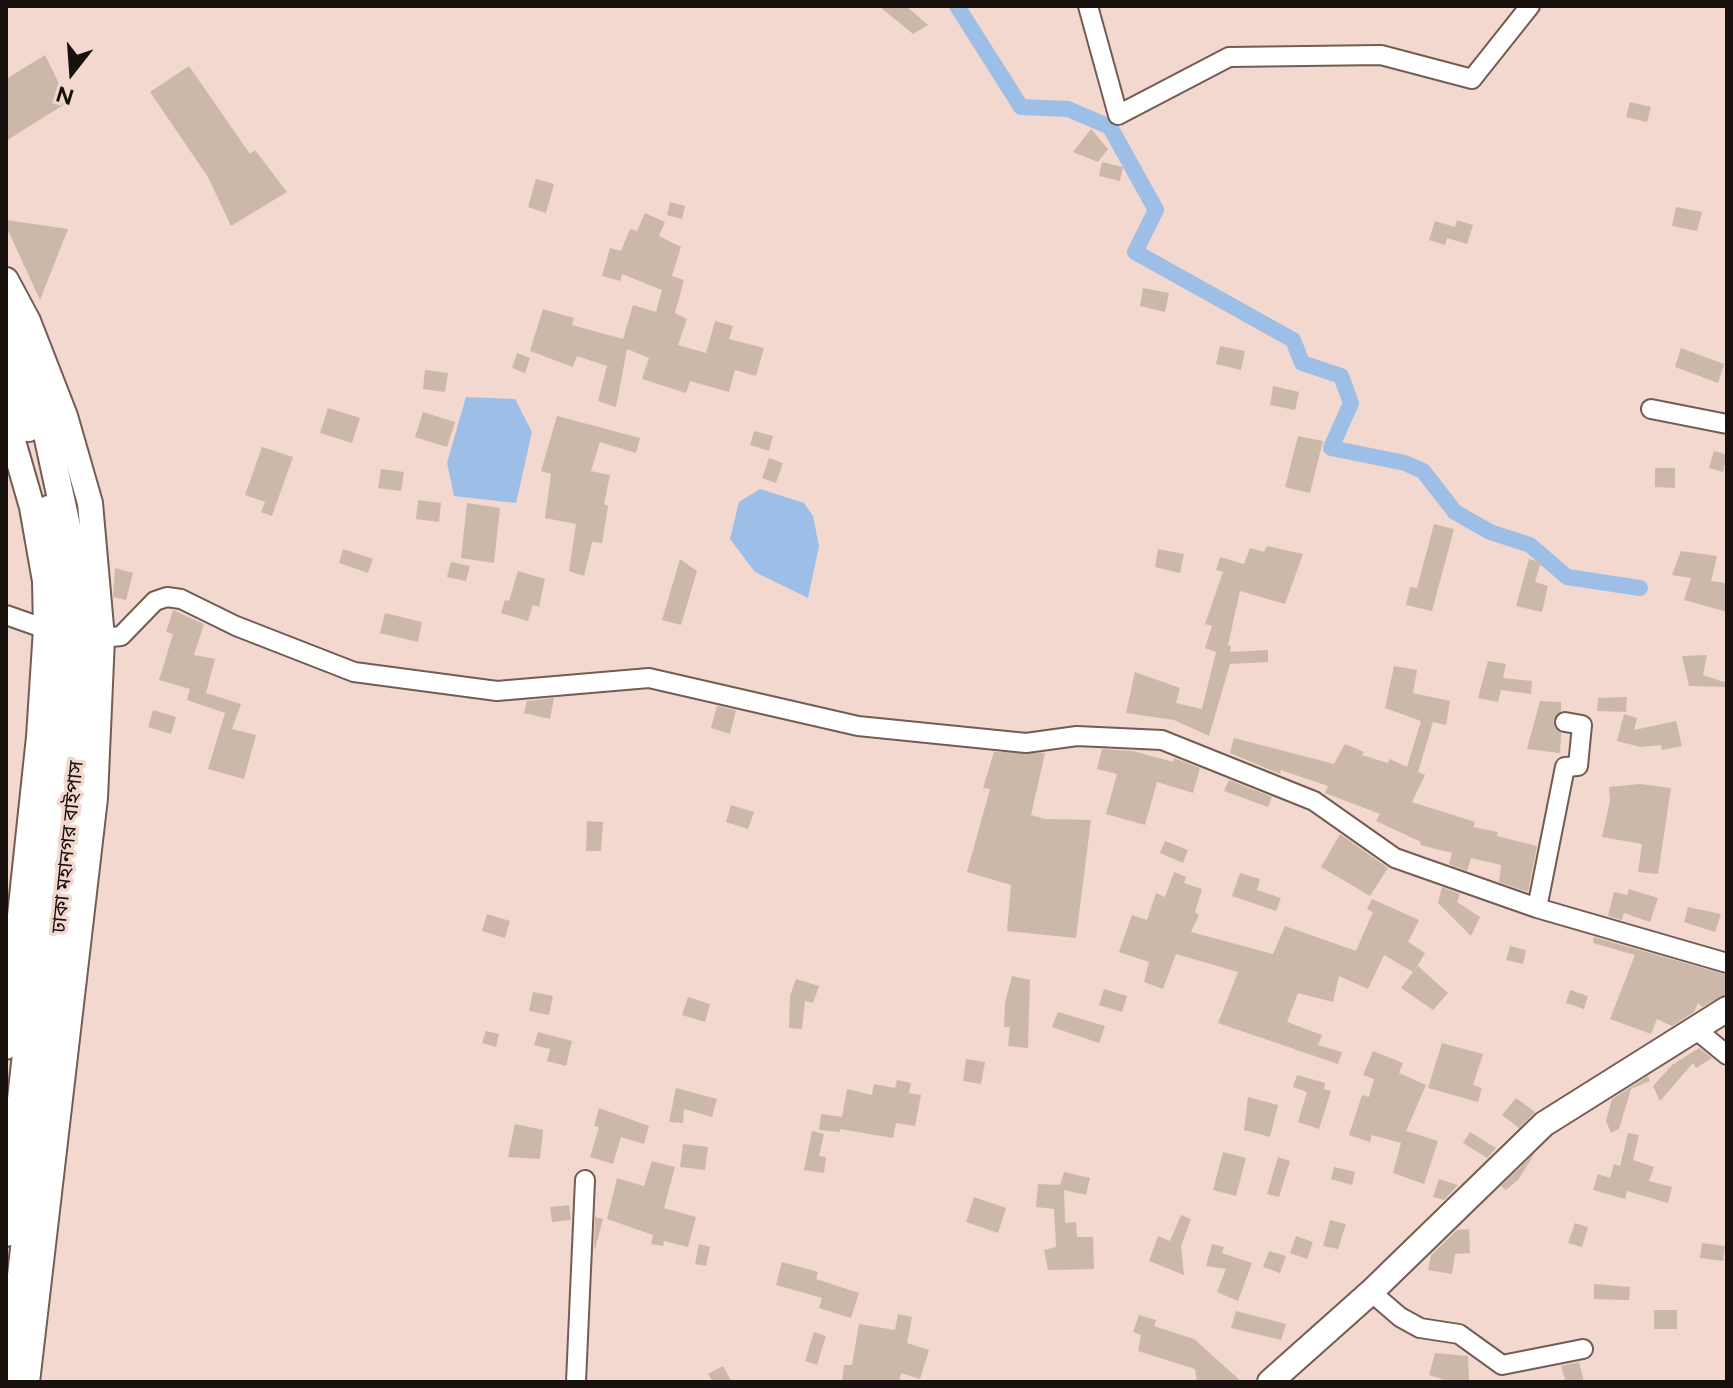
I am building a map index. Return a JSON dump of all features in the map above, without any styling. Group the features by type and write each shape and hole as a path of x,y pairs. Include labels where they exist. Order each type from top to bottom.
{"highway":[{"name":"ঢাকা মহানগর বাইপাস","path":"6,321 52,452 80,586 83,633 76,780 9,1382"},
{"path":"6,371 26,423 49,506 59,582 62,647 61,741 6,1233"}],"main road":[{"path":"6,280 28,321 65,416 90,503 102,638 95,798 27,1382"},
{"path":"6,417 32,507 45,581 46,629 39,737 6,1047"},
{"path":"1270,1382 1371,1292 1544,1124 1727,1009"}],"street":[{"path":"1088,6 1118,115 1229,57 1381,55 1472,79 1530,6"},
{"path":"1651,409 1727,424"},
{"path":"102,638 121,636 155,601 167,597 181,599 236,626 354,672 497,691 649,678 858,726 1026,743 1077,736 1162,740 1314,801 1395,858 1537,908 1725,956"},
{"path":"6,615 46,629"},
{"path":"1537,908 1565,767 1578,766 1582,725 1565,722"},
{"path":"1694,1028 1727,1055"},
{"path":"576,1382 585,1180"},
{"path":"1371,1292 1400,1317 1420,1328 1459,1334 1502,1365 1583,1349"}],"water":[{"path":"466,397 515,399 532,432 516,503 454,496 447,463"},
{"path":"760,489 804,503 813,516 819,546 808,598 755,572 730,539 739,502"}],"building":[{"path":"879,6 906,6 928,25 913,34"},
{"path":"45,55 68,102 6,141 6,79"},
{"path":"189,66 250,154 255,150 287,192 231,226 208,177 150,92"},
{"path":"1630,102 1651,107 1647,122 1626,117"},
{"path":"1091,129 1108,149 1098,162 1073,152"},
{"path":"1102,162 1123,167 1120,181 1099,176"},
{"path":"536,179 554,184 546,213 528,207"},
{"path":"670,202 685,206 682,219 667,215"},
{"path":"1676,207 1702,212 1697,231 1672,226"},
{"path":"645,213 665,222 659,236 681,247 672,276 684,280 675,313 687,319 678,345 706,353 715,321 733,326 729,339 764,348 756,376 735,370 729,392 690,381 686,393 642,379 649,358 627,349 616,407 598,401 607,366 577,356 573,367 530,351 543,309 574,318 572,325 623,339 633,305 656,312 662,290 622,274 620,281 602,276 610,248 621,251 630,229 637,231"},
{"path":"6,220 68,229 40,300 6,226"},
{"path":"1457,220 1473,225 1467,244 1447,238 1445,245 1429,240 1435,221 1455,227"},
{"path":"1143,288 1169,293 1165,312 1140,306"},
{"path":"1220,346 1245,351 1241,370 1216,364"},
{"path":"1681,348 1724,364 1718,383 1675,367"},
{"path":"517,353 530,358 525,373 512,368"},
{"path":"425,370 448,373 445,392 423,389"},
{"path":"1273,386 1299,392 1295,410 1270,405"},
{"path":"328,408 360,418 352,443 320,433"},
{"path":"423,412 455,422 447,447 415,437"},
{"path":"557,416 640,438 636,453 600,442 591,471 610,475 604,504 608,506 602,543 592,542 584,576 569,571 576,524 545,518 551,474 541,471"},
{"path":"754,431 773,436 769,451 750,445"},
{"path":"1298,436 1323,441 1310,493 1285,487"},
{"path":"262,447 293,457 272,516 261,512 265,502 245,495"},
{"path":"1714,451 1727,455 1723,472 1709,468"},
{"path":"769,458 783,463 776,483 762,478"},
{"path":"1655,468 1675,468 1675,488 1655,487"},
{"path":"381,469 404,472 401,491 378,488"},
{"path":"418,500 441,503 439,522 416,519"},
{"path":"467,503 500,508 494,563 461,558"},
{"path":"1434,524 1454,529 1432,611 1406,605 1410,587 1417,588"},
{"path":"1267,546 1303,554 1285,604 1240,591 1228,645 1231,646 1230,652 1268,650 1268,662 1230,664 1209,736 1174,720 1126,713 1135,672 1180,688 1176,703 1202,709 1216,652 1205,648 1212,626 1205,624 1223,572 1216,570 1220,557 1244,564 1250,548 1264,552"},
{"path":"343,549 373,559 368,573 339,563"},
{"path":"1158,549 1184,554 1180,573 1155,567"},
{"path":"1681,551 1717,556 1711,581 1727,583 1727,612 1684,600 1691,578 1672,575"},
{"path":"680,559 697,571 681,625 662,620"},
{"path":"1529,559 1541,562 1535,582 1548,586 1542,612 1516,606"},
{"path":"451,562 470,566 466,581 447,577"},
{"path":"115,568 133,573 126,600 113,597"},
{"path":"518,571 545,579 539,607 533,605 528,621 501,613 505,600 509,601"},
{"path":"173,610 204,624 194,655 215,659 206,693 241,704 232,729 256,735 244,779 208,769 225,713 187,700 190,689 159,680 173,634 166,632"},
{"path":"385,613 422,622 418,642 380,633"},
{"path":"1707,655 1703,675 1727,683 1727,687 1689,686 1682,656"},
{"path":"1488,661 1506,664 1503,678 1532,681 1531,694 1501,690 1498,702 1478,698"},
{"path":"1394,666 1417,670 1413,693 1450,701 1446,725 1433,722 1418,772 1425,775 1412,802 1475,822 1473,827 1498,832 1497,836 1537,846 1528,892 1499,882 1501,865 1471,858 1467,871 1449,864 1452,853 1420,845 1421,842 1376,821 1380,814 1325,793 1328,786 1281,770 1280,774 1230,753 1234,738 1334,764 1345,744 1364,752 1362,755 1388,763 1390,759 1407,767 1421,721 1385,708"},
{"path":"1627,697 1626,712 1597,711 1598,698"},
{"path":"554,698 550,719 524,713 527,701"},
{"path":"1540,701 1561,702 1561,711 1553,721 1561,733 1560,753 1527,749"},
{"path":"717,706 736,710 730,734 711,728"},
{"path":"153,710 176,717 171,734 148,727"},
{"path":"1624,714 1637,718 1634,730 1676,721 1682,746 1662,750 1661,745 1641,747 1617,741"},
{"path":"1102,749 1133,751 1173,762 1174,758 1200,768 1193,793 1157,782 1145,825 1106,814 1117,774 1097,769"},
{"path":"994,752 1045,753 1031,815 1045,819 1091,820 1076,938 1007,931 1011,885 967,872 990,789 983,788"},
{"path":"1229,780 1272,797 1268,807 1224,791"},
{"path":"1640,784 1671,788 1658,874 1638,872 1642,844 1602,837 1610,801 1609,787"},
{"path":"731,805 754,812 748,829 726,822"},
{"path":"587,821 603,822 601,851 586,851"},
{"path":"1340,834 1388,868 1370,896 1321,867"},
{"path":"1165,841 1188,850 1183,863 1160,853"},
{"path":"1174,872 1186,877 1184,883 1202,889 1195,912 1199,915 1191,932 1273,954 1285,926 1356,951 1373,912 1367,909 1372,899 1419,920 1408,942 1425,953 1415,970 1418,966 1448,993 1433,1010 1401,988 1413,972 1384,955 1368,989 1339,976 1333,1002 1298,993 1287,1022 1322,1035 1318,1045 1342,1052 1338,1064 1218,1023 1238,972 1176,954 1163,989 1144,982 1149,962 1119,952 1132,915 1147,920 1156,893 1165,897"},
{"path":"1240,873 1260,879 1257,890 1281,898 1276,911 1232,896"},
{"path":"1442,887 1460,894 1457,902 1480,917 1471,936 1438,903"},
{"path":"1629,889 1658,898 1650,922 1624,913 1622,920 1608,916 1614,892 1627,895"},
{"path":"1688,907 1721,914 1715,932 1684,922"},
{"path":"487,914 510,921 505,938 482,931"},
{"path":"1594,937 1727,975 1727,994 1702,1007 1698,1003 1694,1012 1672,1026 1657,1019 1651,1034 1610,1019 1635,955 1593,943"},
{"path":"1510,946 1526,950 1523,964 1506,960"},
{"path":"1012,976 1030,980 1028,1048 1008,1046 1010,1027 1004,1027 1005,1003"},
{"path":"796,979 819,986 813,1003 805,1001 802,1029 789,1028 790,996"},
{"path":"1104,989 1127,996 1122,1012 1099,1005"},
{"path":"1570,990 1588,996 1584,1009 1566,1003"},
{"path":"533,992 553,996 549,1015 529,1011"},
{"path":"688,997 710,1004 705,1022 682,1015"},
{"path":"1058,1012 1105,1026 1099,1043 1052,1027"},
{"path":"486,1031 499,1034 496,1047 482,1043"},
{"path":"538,1032 572,1041 566,1066 547,1061 550,1049 534,1045"},
{"path":"1442,1043 1483,1054 1473,1085 1482,1088 1478,1102 1428,1088"},
{"path":"1699,1048 1712,1058 1696,1068 1693,1063 1660,1101 1653,1086 1672,1065"},
{"path":"1373,1051 1403,1063 1399,1073 1426,1085 1406,1131 1438,1141 1424,1184 1393,1173 1401,1143 1372,1135 1370,1142 1349,1135 1362,1095 1369,1097 1374,1079 1363,1075"},
{"path":"966,1059 985,1062 981,1084 963,1081"},
{"path":"1297,1075 1325,1083 1324,1089 1331,1091 1319,1129 1298,1122 1307,1092 1293,1087"},
{"path":"1648,1076 1650,1081 1631,1089 1619,1129 1611,1133 1606,1121 1612,1099"},
{"path":"897,1080 911,1083 909,1093 921,1095 915,1126 896,1123 893,1138 840,1129 840,1132 819,1130 821,1114 842,1117 847,1089 872,1095 874,1084 895,1088"},
{"path":"676,1088 717,1099 712,1117 684,1109 683,1123 669,1122"},
{"path":"1248,1097 1278,1105 1270,1137 1244,1130"},
{"path":"1516,1098 1535,1112 1519,1128 1502,1115"},
{"path":"599,1108 649,1126 644,1144 621,1137 613,1164 590,1157 599,1127 594,1126"},
{"path":"515,1124 543,1130 540,1159 508,1157"},
{"path":"812,1131 824,1134 819,1156 826,1157 824,1173 804,1170"},
{"path":"1470,1132 1496,1148 1487,1158 1463,1143"},
{"path":"1628,1133 1639,1135 1633,1160 1654,1167 1649,1181 1672,1187 1668,1203 1627,1191 1625,1199 1593,1190 1598,1174 1610,1178 1614,1164 1620,1166"},
{"path":"683,1144 708,1147 705,1170 680,1167"},
{"path":"1223,1152 1246,1158 1236,1196 1213,1190"},
{"path":"1535,1153 1518,1180 1506,1190 1501,1186"},
{"path":"1278,1157 1290,1161 1279,1197 1267,1194"},
{"path":"652,1161 675,1167 664,1208 696,1217 688,1247 664,1241 663,1246 651,1244 653,1235 607,1219 617,1178 644,1186"},
{"path":"1334,1167 1355,1172 1352,1185 1331,1179"},
{"path":"1064,1172 1090,1178 1086,1195 1064,1190 1065,1223 1076,1222 1077,1237 1093,1237 1094,1269 1048,1270 1044,1250 1056,1247 1054,1209 1036,1207 1038,1184 1060,1185"},
{"path":"1439,1179 1458,1185 1444,1200 1433,1197"},
{"path":"974,1197 1006,1208 998,1233 966,1222"},
{"path":"569,1205 571,1220 552,1222 550,1207"},
{"path":"1181,1215 1191,1219 1181,1246 1184,1275 1149,1261 1158,1236 1170,1241"},
{"path":"595,1217 603,1219 594,1249"},
{"path":"1330,1220 1346,1224 1338,1249 1323,1246"},
{"path":"1575,1223 1588,1227 1582,1247 1568,1243"},
{"path":"1469,1229 1470,1253 1455,1254 1452,1274 1428,1270 1431,1255 1457,1230"},
{"path":"1296,1236 1313,1242 1307,1259 1290,1253"},
{"path":"1702,1243 1725,1246 1723,1261 1700,1258"},
{"path":"699,1244 710,1247 706,1266 695,1264"},
{"path":"1212,1244 1224,1247 1222,1253 1252,1263 1238,1301 1217,1292 1226,1269 1206,1266"},
{"path":"1269,1251 1286,1256 1280,1273 1263,1267"},
{"path":"782,1262 818,1272 816,1279 859,1293 851,1318 819,1308 822,1298 776,1285"},
{"path":"1594,1284 1630,1287 1629,1300 1594,1299"},
{"path":"1654,1310 1677,1310 1677,1329 1654,1329"},
{"path":"1236,1311 1286,1324 1281,1340 1231,1328"},
{"path":"898,1314 912,1317 907,1343 929,1350 920,1379 901,1373 899,1382 842,1382 844,1365 852,1365 859,1324 895,1330"},
{"path":"1139,1315 1156,1320 1154,1326 1194,1339 1242,1382 1197,1382 1195,1369 1138,1351 1141,1335 1133,1332"},
{"path":"814,1332 826,1336 817,1365 805,1361"},
{"path":"1435,1353 1468,1356 1469,1382 1451,1382 1429,1375"},
{"path":"1579,1362 1584,1382 1566,1382 1561,1366"},
{"path":"723,1366 732,1382 713,1382 708,1374"}],"waterway":[{"path":"957,6 1021,107 1068,109 1110,127 1156,210 1135,252 1293,340 1302,363 1341,376 1351,403 1331,448 1405,463 1423,471 1455,512 1490,532 1530,545 1567,577 1640,588"}]}
